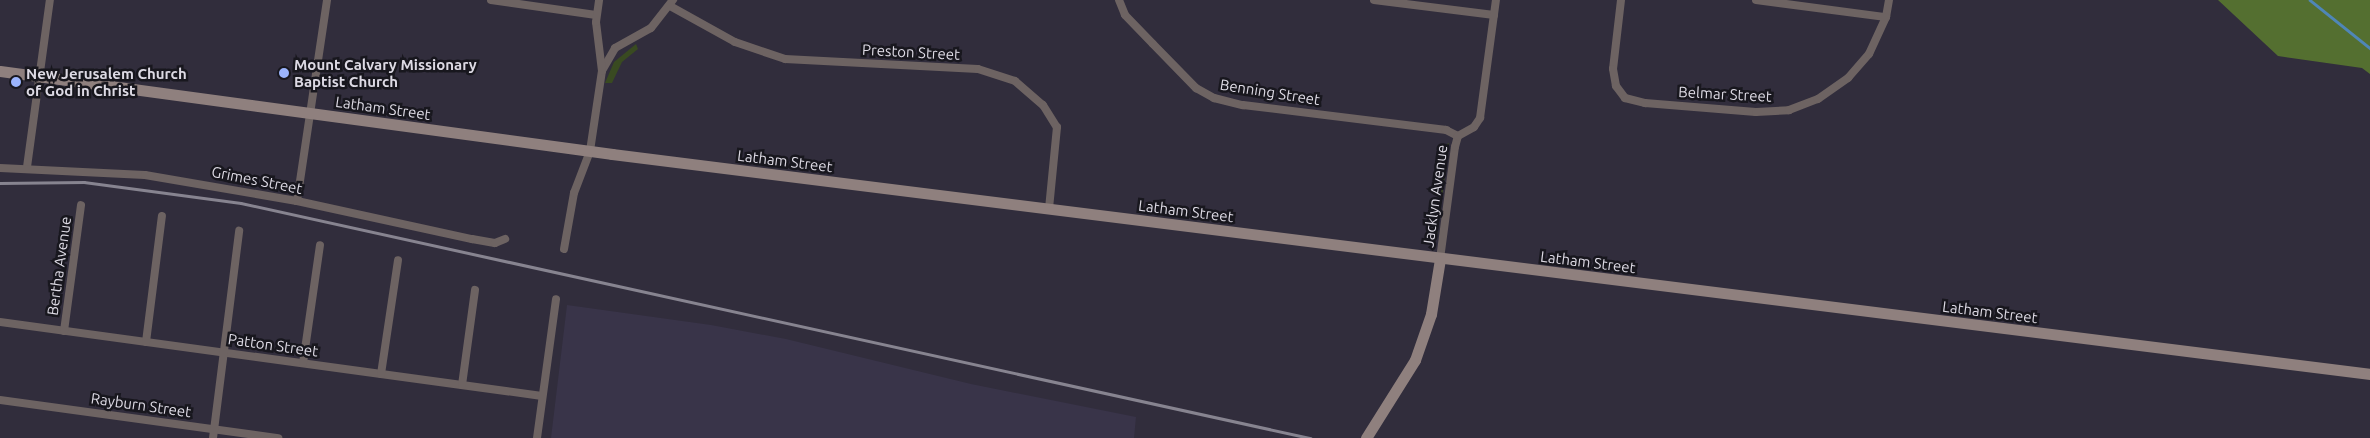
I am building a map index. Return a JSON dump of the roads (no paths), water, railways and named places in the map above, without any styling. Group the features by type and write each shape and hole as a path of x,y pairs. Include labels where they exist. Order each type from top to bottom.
{"street":[{"path":"27,167 50,0"},
{"path":"297,201 327,0"},
{"path":"491,0 596,15"},
{"path":"564,249 574,193 590,151 602,71 596,15 599,0"},
{"name":"Benning Street","path":"1119,0 1125,15 1153,44 1196,88 1214,98 1245,105 1446,130 1458,136"},
{"path":"1374,0 1494,15"},
{"name":"Jacklyn Avenue","path":"1440,258 1458,136 1474,127 1480,118 1496,0"},
{"name":"Belmar Street","path":"1621,0 1613,69 1616,86 1625,98 1645,103 1756,112 1789,110 1818,99 1848,78 1869,54 1886,17 1889,0"},
{"path":"1756,0 1886,17"},
{"path":"602,71 616,48 651,28 672,3"},
{"name":"Preston Street","path":"672,3 735,42 785,59 978,69 1015,81 1043,105 1057,128 1049,209"},
{"name":"Latham Street","path":"0,71 590,151 2370,374"},
{"name":"Grimes Street","path":"0,168 27,167 145,175 297,201 472,239 495,243 505,239"},
{"name":"Bertha Avenue","path":"64,331 81,205"},
{"path":"146,342 162,216"},
{"path":"213,438 239,231"},
{"path":"303,363 320,245"},
{"path":"1366,438 1414,360 1430,314 1440,258"},
{"path":"381,374 398,260"},
{"path":"462,385 476,290"},
{"path":"537,438 556,299"},
{"name":"Patton Street","path":"0,322 542,396"},
{"name":"Rayburn Street","path":"0,400 278,438"}],"waterway":[{"path":"2310,0 2370,48"}],"railway":[{"path":"0,183 84,182 241,203 1310,438"}],"place":[{"name":"Mount Calvary Missionary Baptist Church","path":"284,73"},
{"name":"New Jerusalem Church of God in Christ","path":"16,82"}]}
